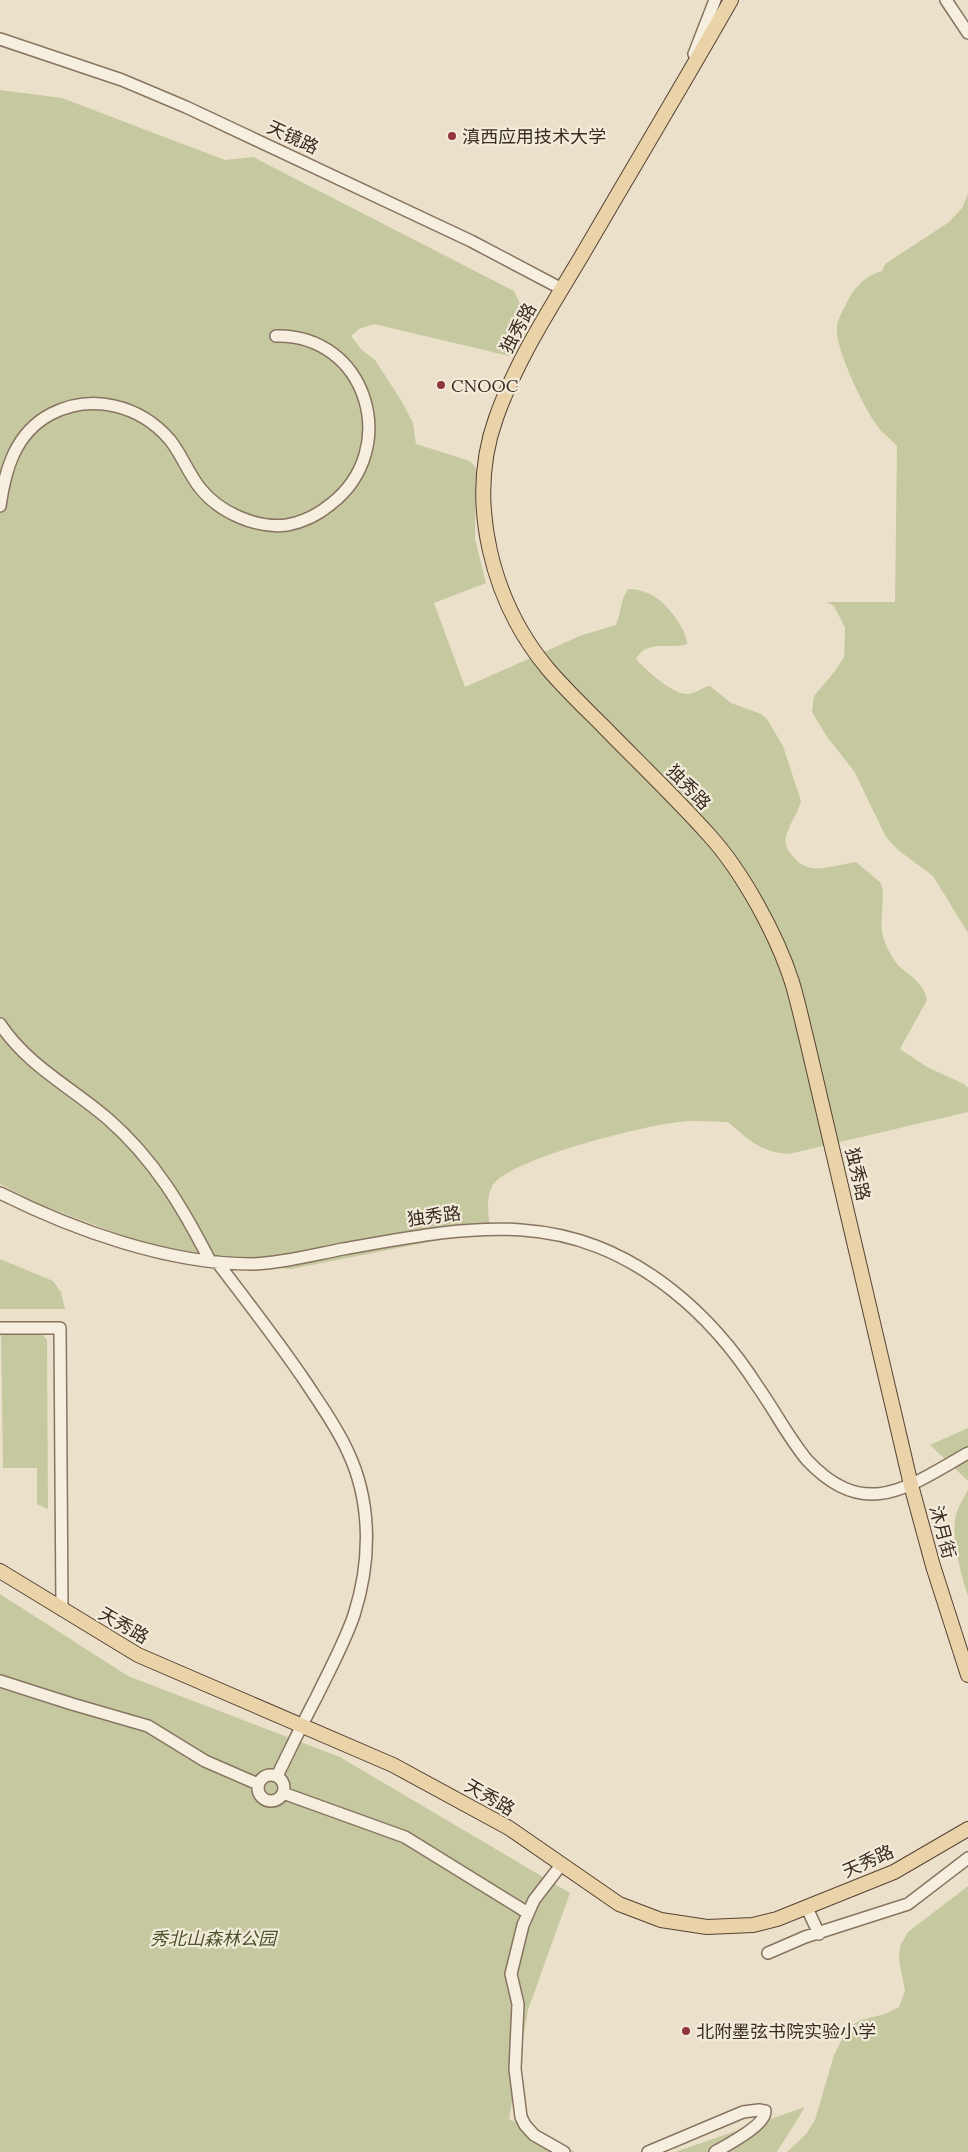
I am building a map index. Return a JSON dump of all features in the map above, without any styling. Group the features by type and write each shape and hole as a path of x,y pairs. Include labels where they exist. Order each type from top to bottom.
{"main road":[{"name":"独秀路","path":"731,0 562,289 511,381 495,421 489,444 485,469 484,508 493,564 504,595 517,621 547,668 711,836 740,877 771,930 791,980 807,1041 911,1485"},
{"name":"沐月街","path":"911,1485 933,1566 968,1675"},
{"name":"天秀路","path":"0,1571 138,1655 393,1764 509,1828 561,1866 619,1904 661,1920 707,1927 753,1925 777,1920 894,1872 968,1829"}],"street":[{"path":"685,79 715,0"},
{"path":"946,0 968,33"},
{"name":"天镜路","path":"0,39 122,80 186,107 437,225 562,289"},
{"path":"0,506 11,458 28,432 48,416 63,409 78,404 98,403 126,408 151,422 176,448 192,477 205,494 238,516 258,524 276,526 298,522 323,510 347,489 364,462 370,438 367,408 353,376 336,356 321,346 307,340 276,336"},
{"path":"0,1024 18,1047 38,1067 99,1112 136,1146 171,1190 214,1261 281,1346 336,1428 353,1463 364,1500 366,1555 359,1596 337,1655 277,1776"},
{"name":"独秀路","path":"0,1193 54,1217 118,1240 156,1250 214,1261 250,1264 278,1262 413,1237 483,1229 536,1230 583,1242 617,1255 647,1272 673,1291 701,1316 743,1364 801,1453 825,1477 846,1489 868,1494 891,1493 911,1485"},
{"path":"0,1328 60,1328 62,1610"},
{"path":"911,1485 968,1453"},
{"path":"0,1681 148,1726 205,1761 258,1784"},
{"path":"264,1776 277,1776 283,1783 283,1793 277,1799 266,1800 259,1795 258,1784 264,1776"},
{"path":"283,1793 405,1837 528,1913"},
{"path":"768,1953 805,1937 908,1904 968,1858"},
{"path":"561,1866 534,1900 528,1913 511,1970 518,2004 515,2069 518,2105 525,2125 534,2134 564,2152"},
{"path":"807,1908 819,1934"},
{"path":"648,2152 743,2112 765,2111 765,2116 751,2130 715,2152"}],"green space":[{"path":"0,90 62,98 225,160 253,157 514,291 529,322 509,356 374,324 359,329 351,336 362,350 375,360 401,400 413,423 416,444 464,459 471,462 476,468 475,539 486,583 434,603 465,687 582,635 616,625 623,598 628,589 640,590 655,597 672,613 681,626 687,644 652,647 646,649 636,659 653,675 675,691 688,694 710,686 731,703 761,714 767,719 783,746 801,801 786,837 787,849 799,862 813,868 856,862 881,883 883,891 882,929 886,945 898,965 916,980 922,988 927,1000 900,1049 927,1067 964,1084 968,1088 968,1112 789,1154 770,1151 755,1144 728,1122 685,1121 638,1129 550,1154 504,1175 493,1185 489,1196 490,1230 291,1269 204,1262 127,1237 36,1203 0,1184"},
{"path":"968,194 968,933 933,876 898,850 886,837 854,771 827,737 812,712 814,696 844,657 845,628 834,606 826,602 895,602 897,446 872,419 859,394 841,350 838,338 838,321 854,290 866,278 882,271 885,264 949,222 962,208"},
{"path":"0,1259 53,1281 61,1292 65,1309 0,1309"},
{"path":"1,1334 42,1334 47,1340 48,1509 37,1504 37,1468 3,1468"},
{"path":"968,1428 968,1481 930,1445"},
{"path":"968,1490 968,1596 958,1558 954,1528 957,1511"},
{"name":"秀北山森林公园","path":"0,1594 128,1676 340,1757 570,1893 528,2010 509,2119 575,2152 0,2152"},
{"path":"968,1886 968,2152 787,2152 806,2134 815,2120 834,2055 848,2027 861,2020 885,2014 899,2007 905,1991 899,1960 900,1946 908,1932"},
{"path":"805,2107 777,2152 675,2152"}],"place":[{"name":"滇西应用技术大学","path":"452,136"},
{"name":"CNOOC","path":"441,385"},
{"name":"北附墨弦书院实验小学","path":"686,2031"}]}
